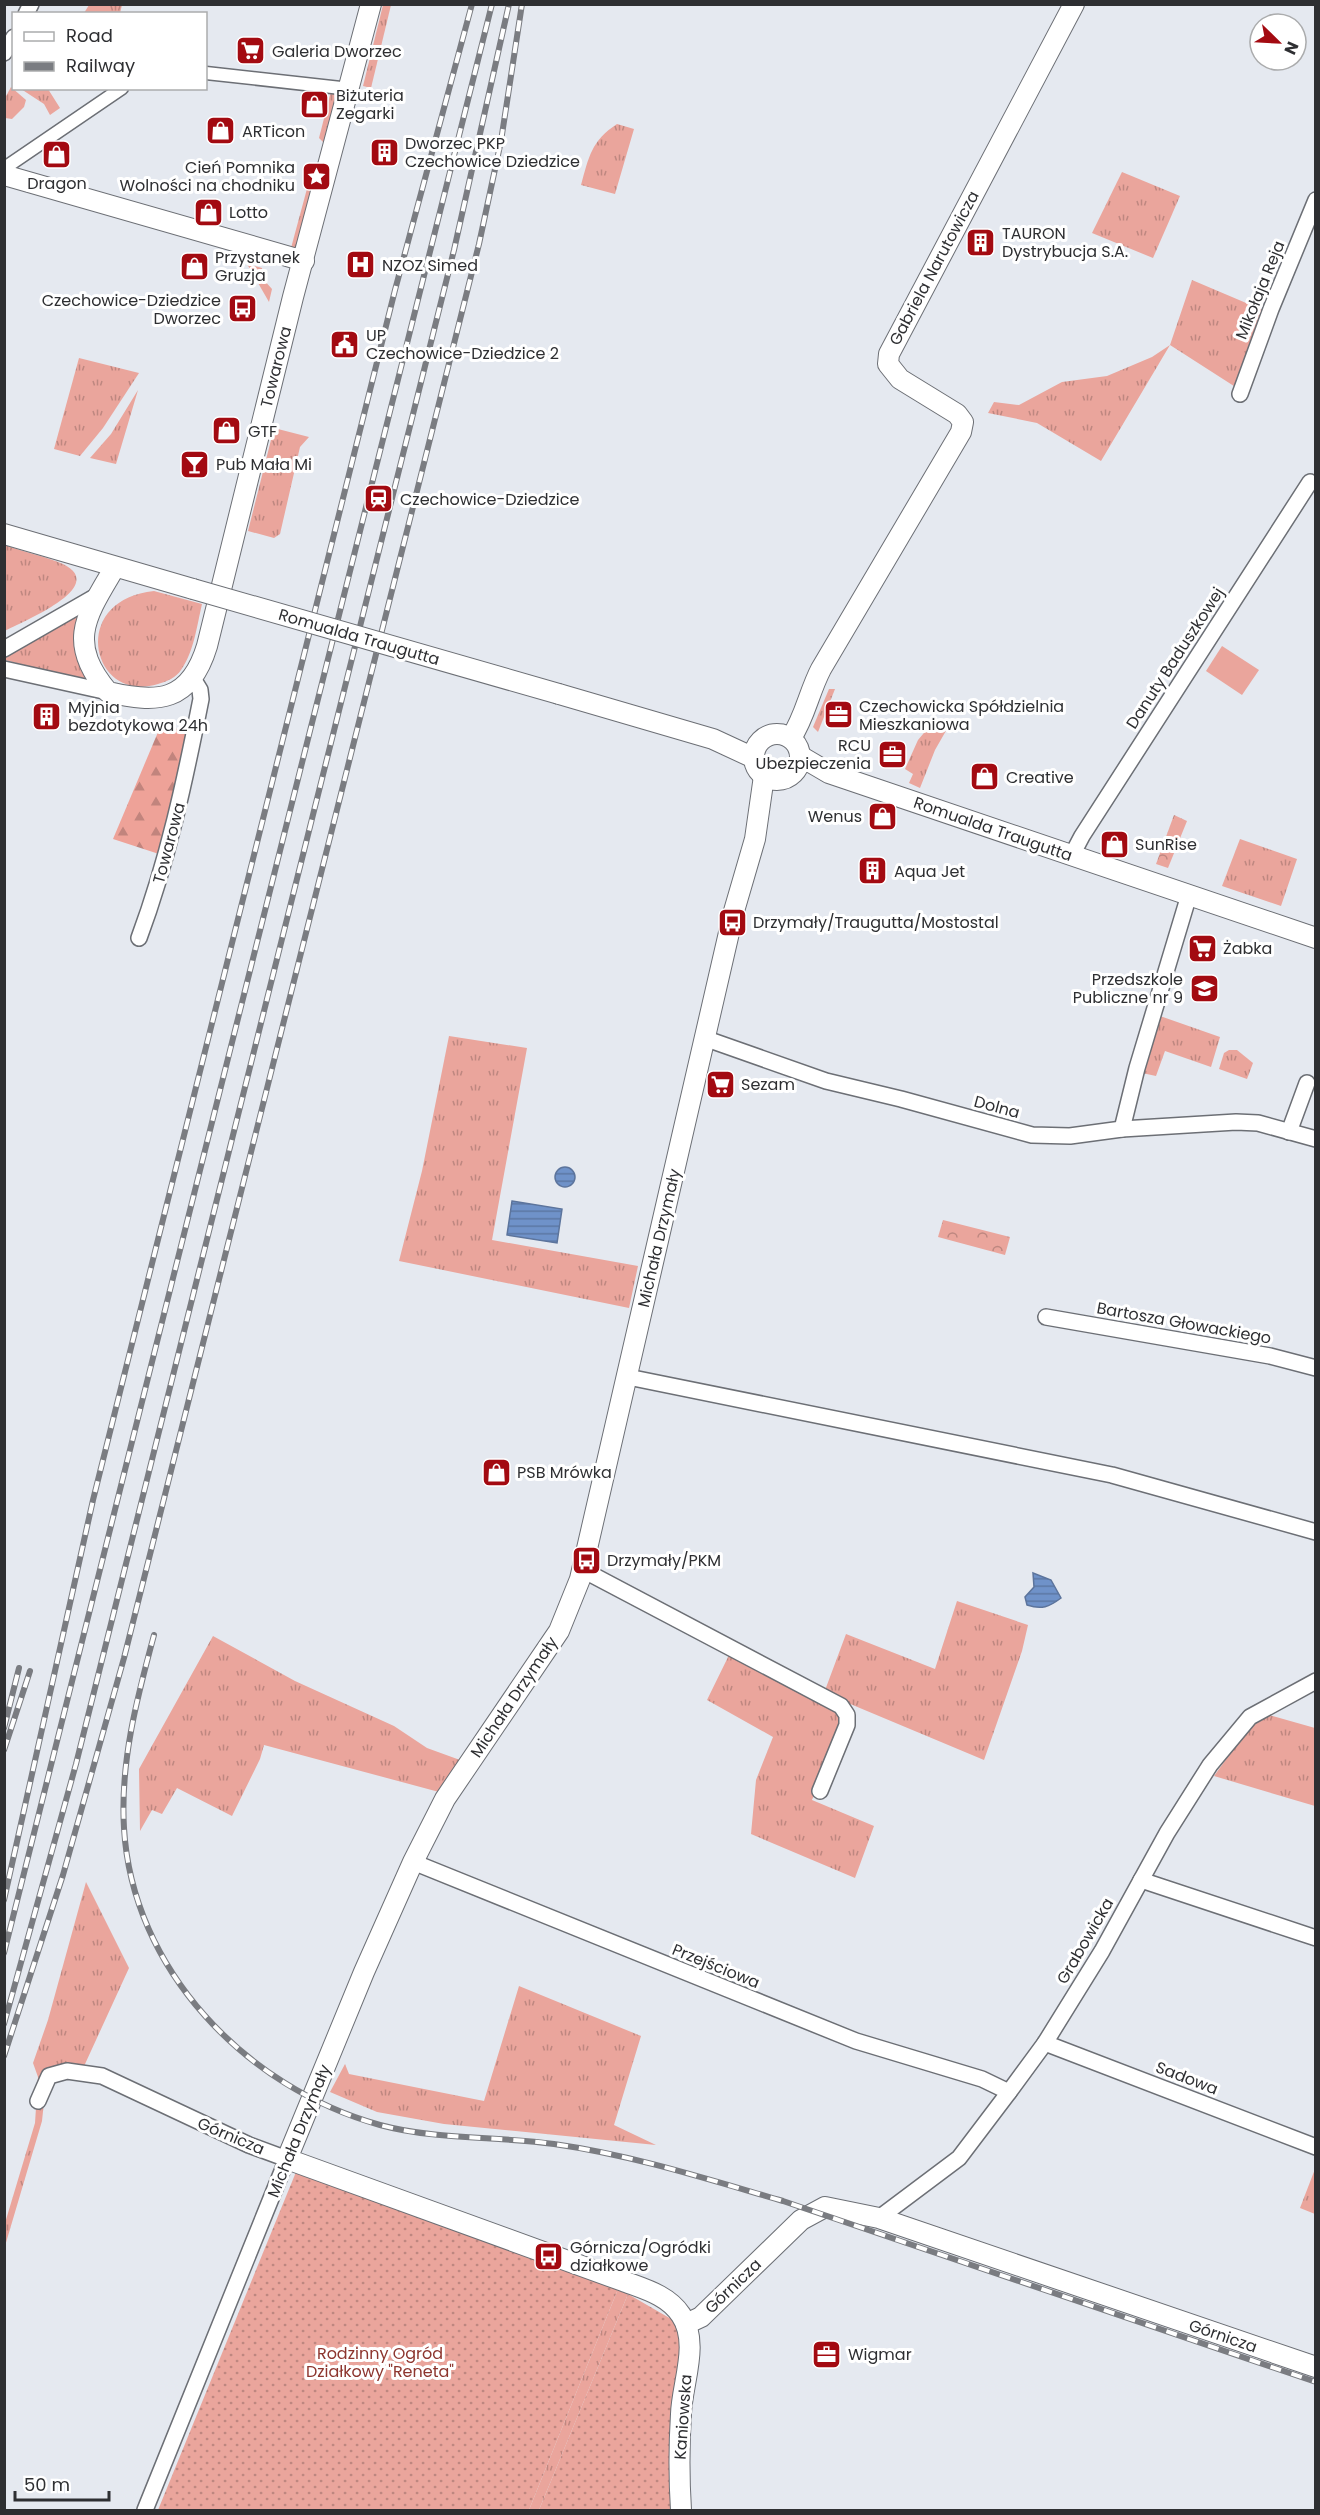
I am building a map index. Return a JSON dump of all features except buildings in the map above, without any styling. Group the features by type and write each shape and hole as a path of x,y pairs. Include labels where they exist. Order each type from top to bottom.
{"street":[{"name":"Towarowa","path":"139,938 153,900 184,790 201,699 200,690 192,677 204,656 303,261 371,4"},
{"name":"Gabriela Narutowicza","path":"786,736 802,722 809,692 961,432 963,422 957,414 900,379 888,364 889,354 1074,4"},
{"path":"4,53 12,40"},
{"path":"207,73 350,89"},
{"path":"119,90 9,165 4,175 303,261"},
{"name":"Mikołaja Reja","path":"1240,394 1271,309 1316,200"},
{"name":"Danuty Baduszkowej","path":"1072,855 1310,482"},
{"name":"Romualda Traugutta","path":"4,534 756,751"},
{"path":"108,692 86,660 83,639 87,618 115,567"},
{"path":"4,649 99,595"},
{"path":"4,669 138,699 153,699 171,694 192,677"},
{"path":"768,735 786,736 799,750 784,771 758,771 756,751 768,735"},
{"name":"Romualda Traugutta","path":"784,771 829,774 1316,938"},
{"name":"Michała Drzymały","path":"145,2511 364,1972 413,1862 445,1799 559,1631 583,1570 734,911 755,839 784,771"},
{"path":"1122,1129 1137,1068 1189,895"},
{"name":"Dolna","path":"704,1038 826,1081 1032,1135 1070,1136 1122,1129 1236,1122 1258,1123 1316,1139"},
{"path":"1290,1132 1307,1083"},
{"name":"Bartosza Głowackiego","path":"1046,1317 1270,1356 1316,1368"},
{"path":"628,1377 1112,1475 1316,1532"},
{"path":"583,1570 841,1706 846,1715 847,1725 820,1791"},
{"name":"Grabowicka","path":"879,2218 959,2158 1045,2043 1102,1951 1167,1833 1210,1764 1250,1717 1316,1681"},
{"name":"Przejściowa","path":"413,1862 856,2041 982,2079 1009,2092"},
{"path":"1141,1880 1316,1938"},
{"name":"Sadowa","path":"1045,2043 1316,2147"},
{"name":"Górnicza","path":"38,2101 49,2076 67,2071 102,2076 240,2141 661,2296 673,2305 686,2324 701,2317 801,2220 825,2208 879,2218 1316,2367"},
{"name":"Kaniowska","path":"681,2511 681,2413 689,2350 686,2324"}],"green space":[{"path":"89,4 122,5 120,12 85,12"},
{"path":"383,5 391,5 371,88 363,86"},
{"path":"11,87 26,100 24,107 12,119 5,118 5,98"},
{"path":"23,90 49,90 60,108 50,115 44,104"},
{"path":"331,91 338,95 324,143 319,138"},
{"path":"617,124 634,129 615,194 581,185 596,143"},
{"path":"1122,172 1180,196 1153,258 1092,233"},
{"path":"308,185 313,186 297,247 291,248"},
{"path":"247,264 262,268 263,279 272,289 269,302"},
{"path":"1192,280 1265,311 1237,388 1170,345"},
{"path":"1170,345 1101,461 1037,423 988,413 994,402 1019,405 1062,382 1107,376 1152,357"},
{"path":"79,358 139,373 103,428 80,456 54,449"},
{"path":"138,390 116,464 90,458 111,434"},
{"path":"274,428 309,437 300,447 280,534 274,538 248,531"},
{"path":"5,545 63,564 75,573 76,583 70,593 58,603 5,631"},
{"path":"154,591 202,604 197,629 192,647 179,673 158,684 135,686 117,680 105,666 99,649 100,630 109,612 126,598"},
{"path":"79,615 77,641 83,673 87,681 5,660 5,655"},
{"path":"1222,646 1259,670 1242,695 1206,671"},
{"path":"829,689 835,689 818,732 813,727"},
{"path":"934,721 947,729 935,750 920,788 909,783 913,774 905,769 918,740"},
{"path":"161,725 191,732 162,855 113,839"},
{"path":"1174,815 1187,821 1168,868 1156,864"},
{"path":"1240,839 1297,859 1281,906 1222,886"},
{"path":"1160,1016 1220,1037 1211,1067 1165,1051 1156,1076 1142,1073"},
{"path":"449,1036 527,1048 492,1240 638,1266 629,1308 399,1261 422,1171"},
{"path":"1237,1050 1253,1063 1247,1079 1219,1069 1224,1053"},
{"path":"943,1220 1010,1237 1005,1255 938,1237"},
{"path":"957,1601 1028,1625 1022,1651 984,1760 824,1693 846,1634 935,1669"},
{"path":"213,1636 295,1681 394,1726 427,1748 460,1760 439,1792 264,1745 260,1759 232,1816 177,1788 162,1814 152,1810 140,1831 139,1769"},
{"path":"730,1653 841,1715 842,1727 812,1800 874,1826 855,1878 751,1834 756,1780 773,1737 707,1700"},
{"path":"1269,1715 1315,1728 1315,1806 1214,1776 1248,1729"},
{"path":"86,1882 129,1968 80,2075 52,2081 44,2102 42,2121 5,2246 5,2223 35,2123 38,2077 33,2063 48,2020"},
{"path":"519,1986 641,2036 614,2125 656,2145 444,2124 377,2112 330,2092 345,2064 349,2074 484,2101"},
{"path":"1315,2169 1316,2214 1300,2208"},
{"name":"Rodzinny Ogród Działkowy \"Reneta\"","path":"296,2172 618,2289 529,2510 158,2510"},
{"path":"618,2289 628,2294 539,2510 529,2510"},
{"path":"628,2294 685,2327 670,2419 674,2510 539,2510"}],"water":[{"path":"561,1167 569,1167 575,1173 575,1181 569,1187 561,1187 555,1181 555,1173"},
{"path":"512,1201 562,1209 557,1243 507,1235"},
{"path":"1033,1573 1051,1580 1061,1598 1045,1607 1027,1605 1025,1597 1034,1587"}],"railway":[{"path":"4,1900 93,1500 395,290 472,4"},
{"path":"4,1953 492,4"},
{"path":"4,2024 76,1764 454,250 509,4"},
{"path":"4,2056 63,1875 124,1658 479,244 501,141 522,4"},
{"path":"154,1635 136,1706 127,1755 123,1803 124,1828 132,1880 149,1929 173,1974 205,2016 242,2052 285,2083 331,2107 380,2125 401,2130 554,2144 641,2161 726,2184 783,2201 1316,2382"},
{"path":"4,1728 19,1668"},
{"path":"4,1750 30,1671"}],"place":[{"name":"Galeria Dworzec","path":"251,51"},
{"name":"Biżuteria Zegarki","path":"315,104"},
{"name":"ARTicon","path":"221,131"},
{"name":"Dworzec PKP Czechowice Dziedzice","path":"384,152"},
{"name":"Dragon","path":"57,155"},
{"name":"Cień Pomnika Wolności na chodniku","path":"316,176"},
{"name":"Lotto","path":"208,212"},
{"name":"TAURON Dystrybucja S.A.","path":"981,242"},
{"name":"NZOZ Simed","path":"361,265"},
{"name":"Przystanek Gruzja","path":"194,266"},
{"name":"Czechowice-Dziedzice Dworzec","path":"242,309"},
{"name":"UP Czechowice-Dziedzice 2","path":"345,344"},
{"name":"GTF","path":"227,431"},
{"name":"Pub Mała Mi","path":"195,464"},
{"name":"Czechowice-Dziedzice","path":"379,499"},
{"name":"Czechowicka Spółdzielnia Mieszkaniowa","path":"838,715"},
{"name":"Myjnia bezdotykowa 24h","path":"47,716"},
{"name":"RCU Ubezpieczenia","path":"892,754"},
{"name":"Creative","path":"985,777"},
{"name":"Wenus","path":"883,816"},
{"name":"SunRise","path":"1114,844"},
{"name":"Aqua Jet","path":"873,871"},
{"name":"Drzymały/Traugutta/Mostostal","path":"732,922"},
{"name":"Żabka","path":"1202,948"},
{"name":"Przedszkole Publiczne nr 9","path":"1204,988"},
{"name":"Sezam","path":"720,1084"},
{"name":"PSB Mrówka","path":"496,1472"},
{"name":"Drzymały/PKM","path":"586,1560"},
{"name":"Górnicza/Ogródki działkowe","path":"549,2256"},
{"name":"Wigmar","path":"827,2354"}]}
